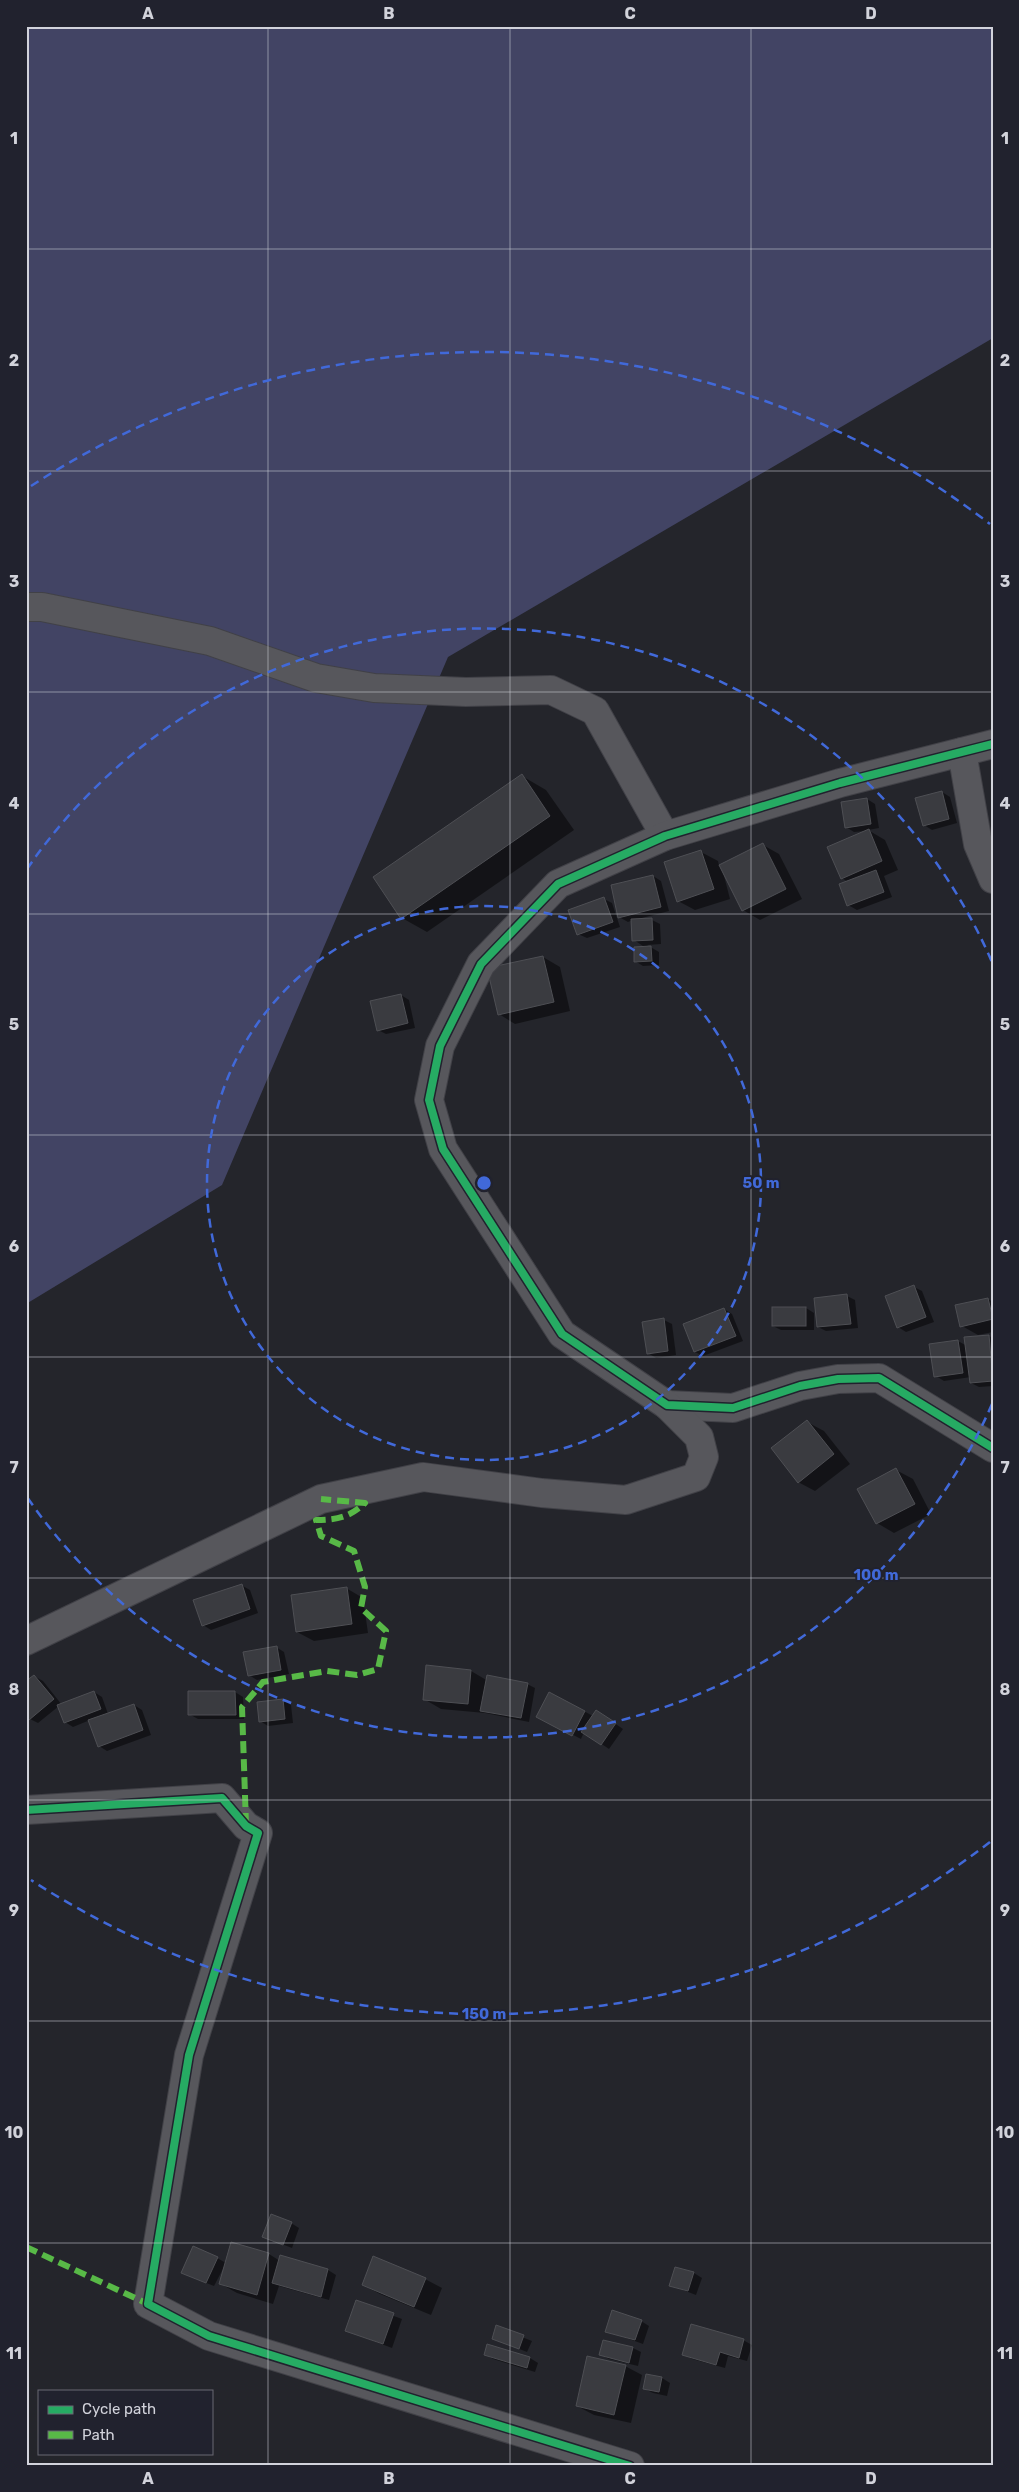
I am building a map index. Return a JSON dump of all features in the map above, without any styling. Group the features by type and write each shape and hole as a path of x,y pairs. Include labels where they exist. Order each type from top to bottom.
{"street":[{"path":"26,607 42,607 210,641 316,678 374,688 466,692 551,690 595,711 665,836"},
{"path":"26,1641 321,1499 423,1477 542,1493 626,1500 696,1477 704,1456 699,1437 667,1405 562,1334 443,1149 429,1100 440,1046 481,964 558,884 665,836 840,784 993,744"},
{"path":"962,752 978,844 993,879"},
{"path":"667,1405 733,1408 800,1386 838,1379 879,1378 993,1448"},
{"path":"26,1810 222,1798 246,1826 258,1833 189,2055 148,2304 209,2336 630,2466"}],"shaded area":[{"path":"26,26 993,26 993,338 448,657 222,1185 26,1304"}],"building":[{"path":"522,774 550,816 401,919 373,877"},
{"path":"942,791 949,819 923,826 915,798"},
{"path":"867,798 871,824 845,828 841,802"},
{"path":"869,829 882,861 841,879 827,847"},
{"path":"763,843 786,889 742,911 719,865"},
{"path":"701,850 714,889 677,902 664,862"},
{"path":"876,870 884,892 847,906 839,884"},
{"path":"653,875 661,907 618,918 611,885"},
{"path":"604,897 613,922 577,935 568,910"},
{"path":"652,918 653,940 632,941 631,919"},
{"path":"651,946 652,961 634,962 634,947"},
{"path":"543,956 554,1002 498,1015 487,968"},
{"path":"401,994 408,1023 377,1031 370,1001"},
{"path":"914,1285 926,1317 897,1328 885,1296"},
{"path":"847,1294 851,1324 817,1327 814,1298"},
{"path":"988,1298 993,1319 960,1327 955,1305"},
{"path":"772,1307 806,1307 806,1326 772,1326"},
{"path":"724,1308 736,1336 694,1352 683,1324"},
{"path":"664,1318 668,1351 647,1354 642,1322"},
{"path":"989,1335 993,1381 970,1383 964,1337"},
{"path":"958,1340 963,1373 934,1377 929,1344"},
{"path":"807,1420 834,1454 798,1483 771,1448"},
{"path":"896,1468 915,1504 876,1524 857,1489"},
{"path":"242,1584 250,1609 202,1626 193,1600"},
{"path":"347,1587 352,1624 296,1632 291,1595"},
{"path":"277,1646 281,1670 248,1676 243,1652"},
{"path":"426,1665 471,1670 468,1704 423,1700"},
{"path":"34,1675 54,1699 29,1720 26,1716 26,1681"},
{"path":"487,1675 528,1683 521,1718 480,1711"},
{"path":"94,1691 101,1709 64,1723 57,1705"},
{"path":"188,1691 235,1691 236,1715 188,1715"},
{"path":"549,1692 585,1711 572,1736 536,1717"},
{"path":"283,1699 285,1719 259,1722 257,1702"},
{"path":"134,1704 143,1730 98,1747 88,1720"},
{"path":"596,1710 616,1723 601,1745 581,1732"},
{"path":"271,2214 292,2222 283,2245 262,2237"},
{"path":"231,2242 269,2253 257,2295 219,2284"},
{"path":"193,2246 218,2257 206,2283 181,2273"},
{"path":"280,2255 328,2269 321,2297 272,2283"},
{"path":"373,2256 426,2278 414,2307 362,2285"},
{"path":"675,2267 694,2272 688,2291 669,2286"},
{"path":"356,2300 394,2313 383,2344 345,2331"},
{"path":"612,2310 642,2320 635,2340 605,2332"},
{"path":"691,2324 744,2339 739,2358 720,2352 716,2365 682,2355"},
{"path":"496,2325 524,2335 519,2349 492,2339"},
{"path":"603,2340 633,2347 629,2363 599,2355"},
{"path":"487,2344 530,2357 527,2368 484,2355"},
{"path":"587,2356 626,2365 614,2415 576,2406"},
{"path":"646,2374 662,2377 659,2392 643,2389"}],"marked path":[{"path":"246,1825 242,1707 263,1682 327,1671 357,1675 378,1669 386,1631 361,1608 365,1587 354,1551 321,1536 316,1520 343,1517 354,1512 365,1503 321,1499"},
{"path":"26,2247 148,2304"}],"cycle path":[{"path":"993,744 840,783 665,836 558,884 481,964 440,1046 429,1100 443,1149 562,1334 667,1405 733,1408 800,1386 838,1379 879,1378 993,1448"},
{"path":"26,1810 222,1798 246,1826 258,1833 189,2055 148,2304 209,2336 630,2466"}]}
